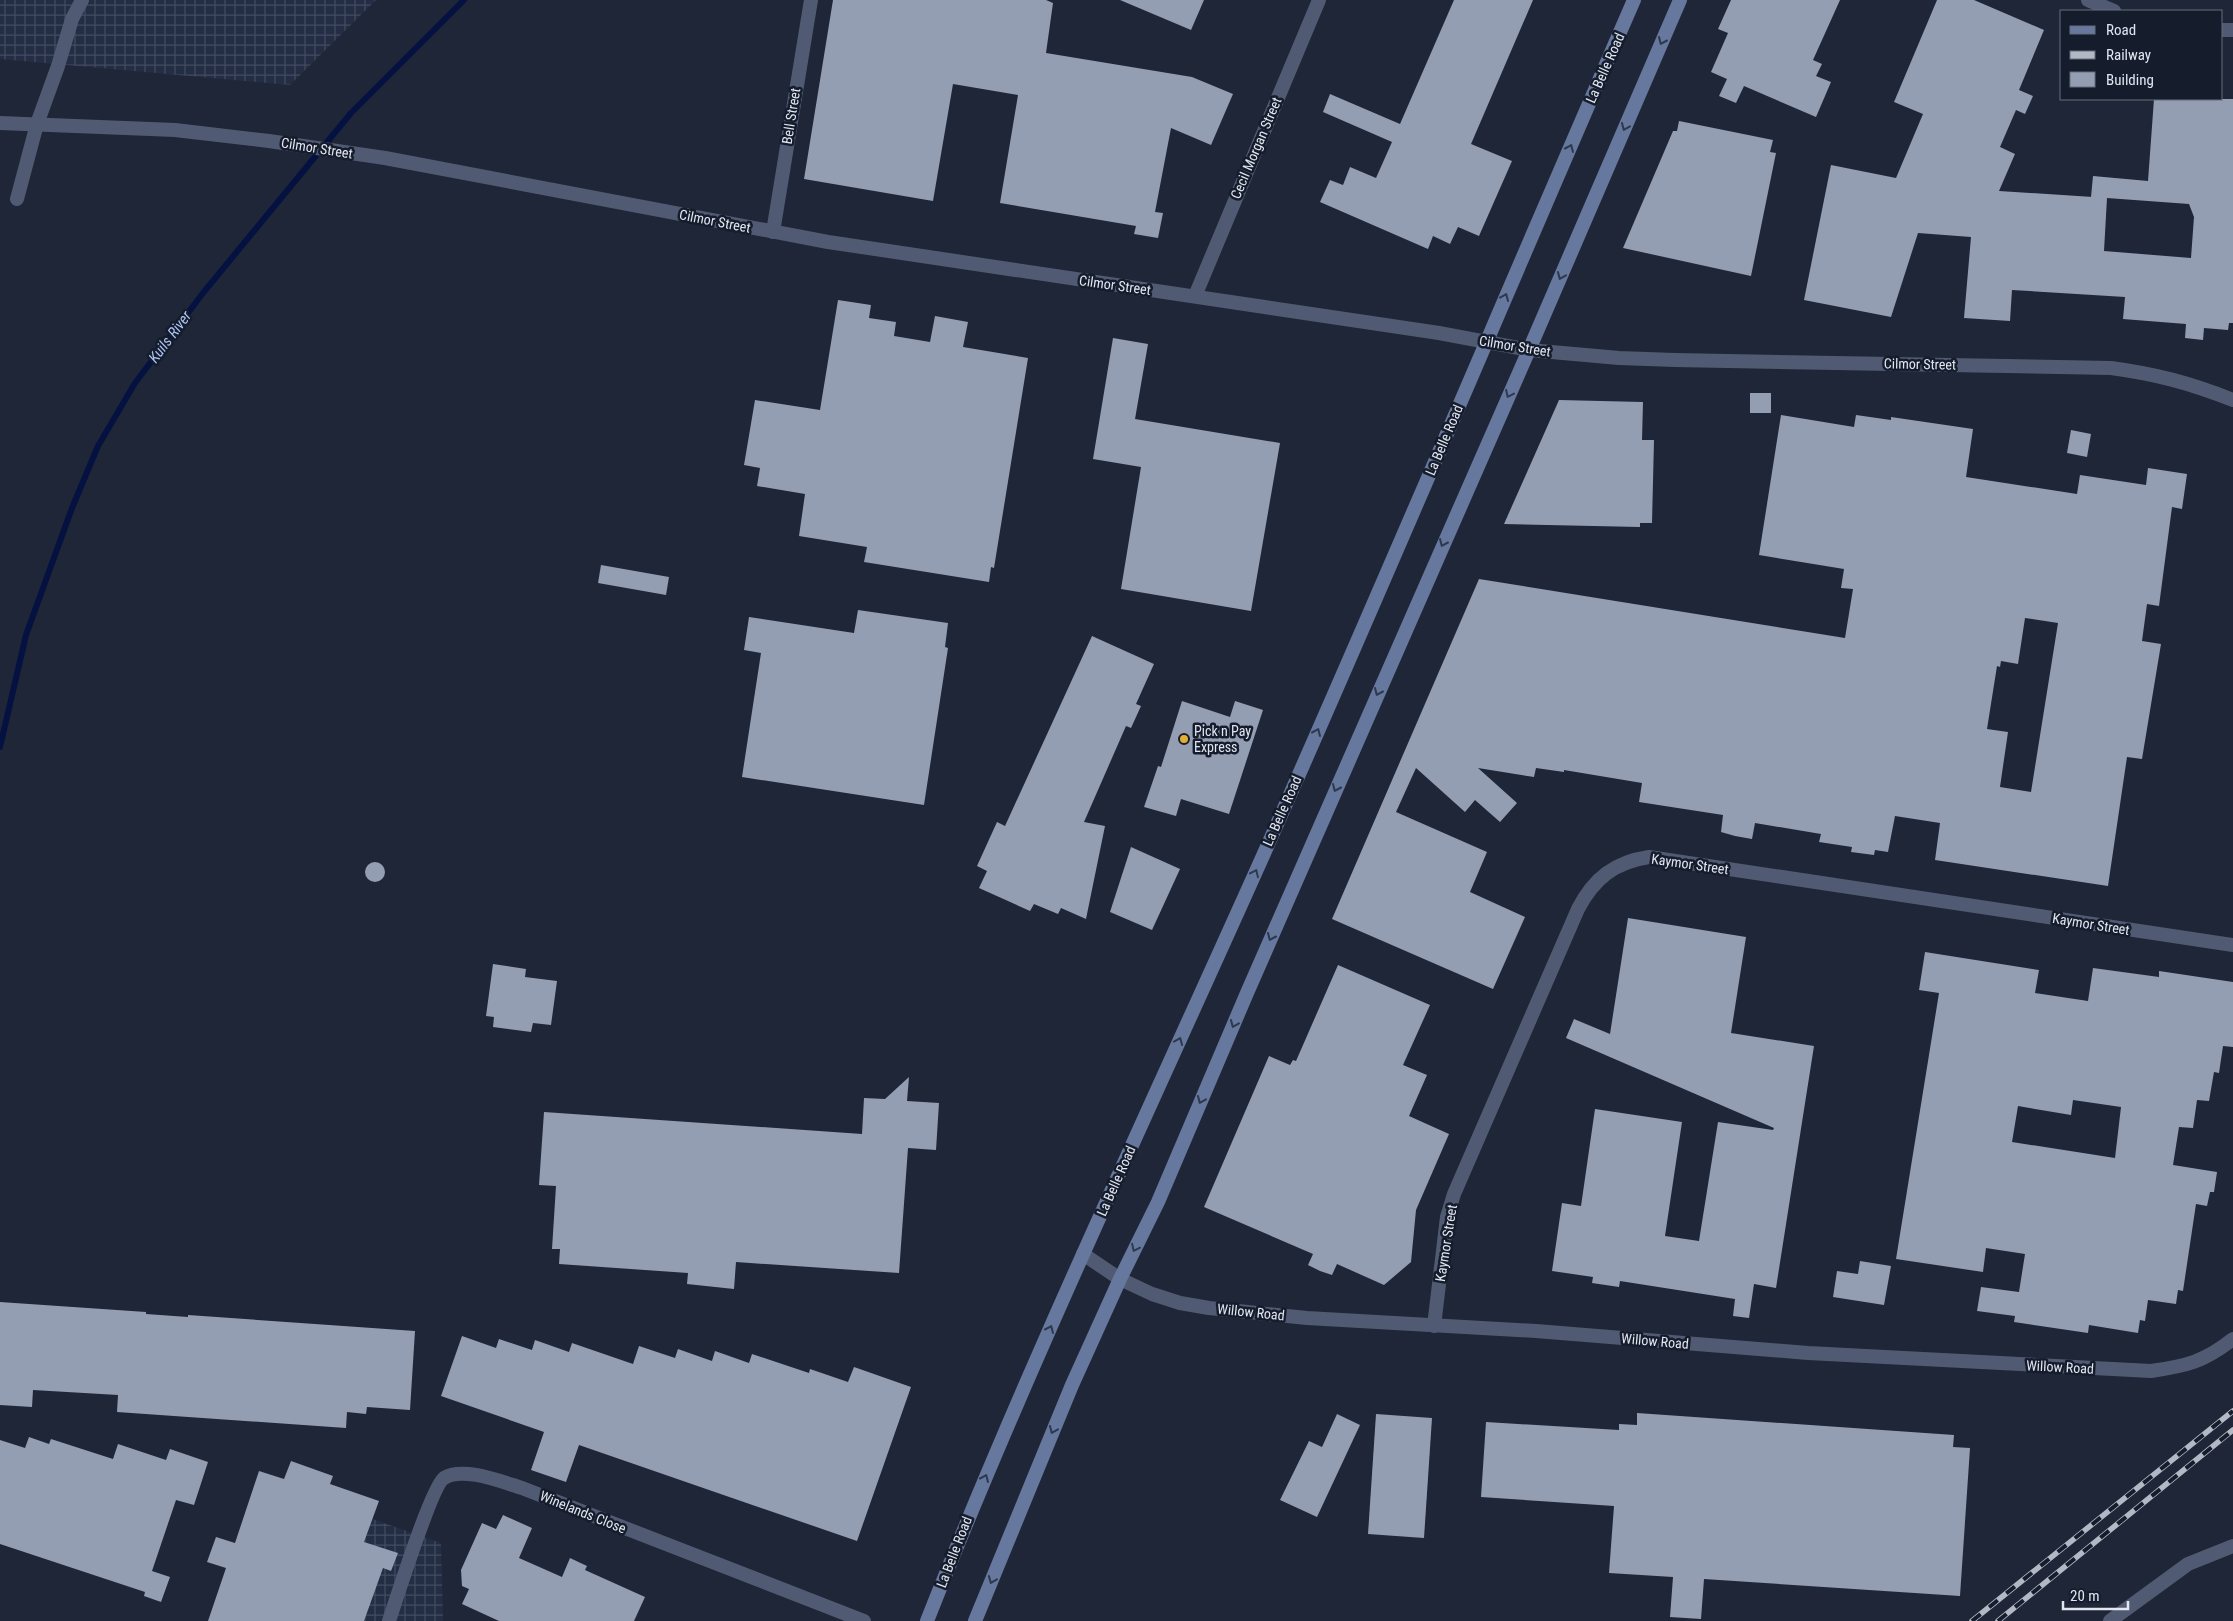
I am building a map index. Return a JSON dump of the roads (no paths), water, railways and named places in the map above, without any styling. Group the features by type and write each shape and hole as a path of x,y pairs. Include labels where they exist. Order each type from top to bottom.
{"main road":[{"name":"La Belle Road","path":"927,1621 965,1523 1083,1254 1272,836 1634,0"},
{"path":"975,1621 1038,1465 1120,1279 1158,1202 1246,993 1529,350 1680,0"}],"street":[{"path":"17,199 37,124 58,66 72,19 82,0"},
{"name":"Bell Street","path":"773,232 812,0"},
{"name":"Cecil Morgan Street","path":"1195,296 1319,0"},
{"path":"2088,0 2112,10"},
{"name":"Cilmor Street","path":"0,123 175,130 269,141 385,158 773,232 961,263 1195,296 1486,341 1529,350 1619,358 1676,360 2111,368 2153,374 2197,385 2233,400"},
{"name":"Kaymor Street","path":"1434,1326 1446,1226 1454,1194 1578,909 1586,893 1615,867 1630,860 1649,857 2233,945"},
{"name":"Willow Road","path":"1083,1254 1120,1279 1152,1294 1204,1307 1307,1318 1536,1331 1808,1353 2151,1371 2197,1362 2216,1352 2233,1339"},
{"name":"Winelands Close","path":"388,1621 438,1484 442,1479 458,1474 489,1478 522,1488 864,1621"},
{"path":"2110,1621 2188,1564 2233,1546"}],"waterway":[{"name":"Kuils River","path":"0,747 26,635 72,508 98,446 135,383 203,293 351,113 464,0"}],"railway":[{"path":"1972,1621 2233,1411"},
{"path":"1998,1621 2233,1430"}],"place":[{"name":"Pick n Pay Express","path":"1184,739"}]}
